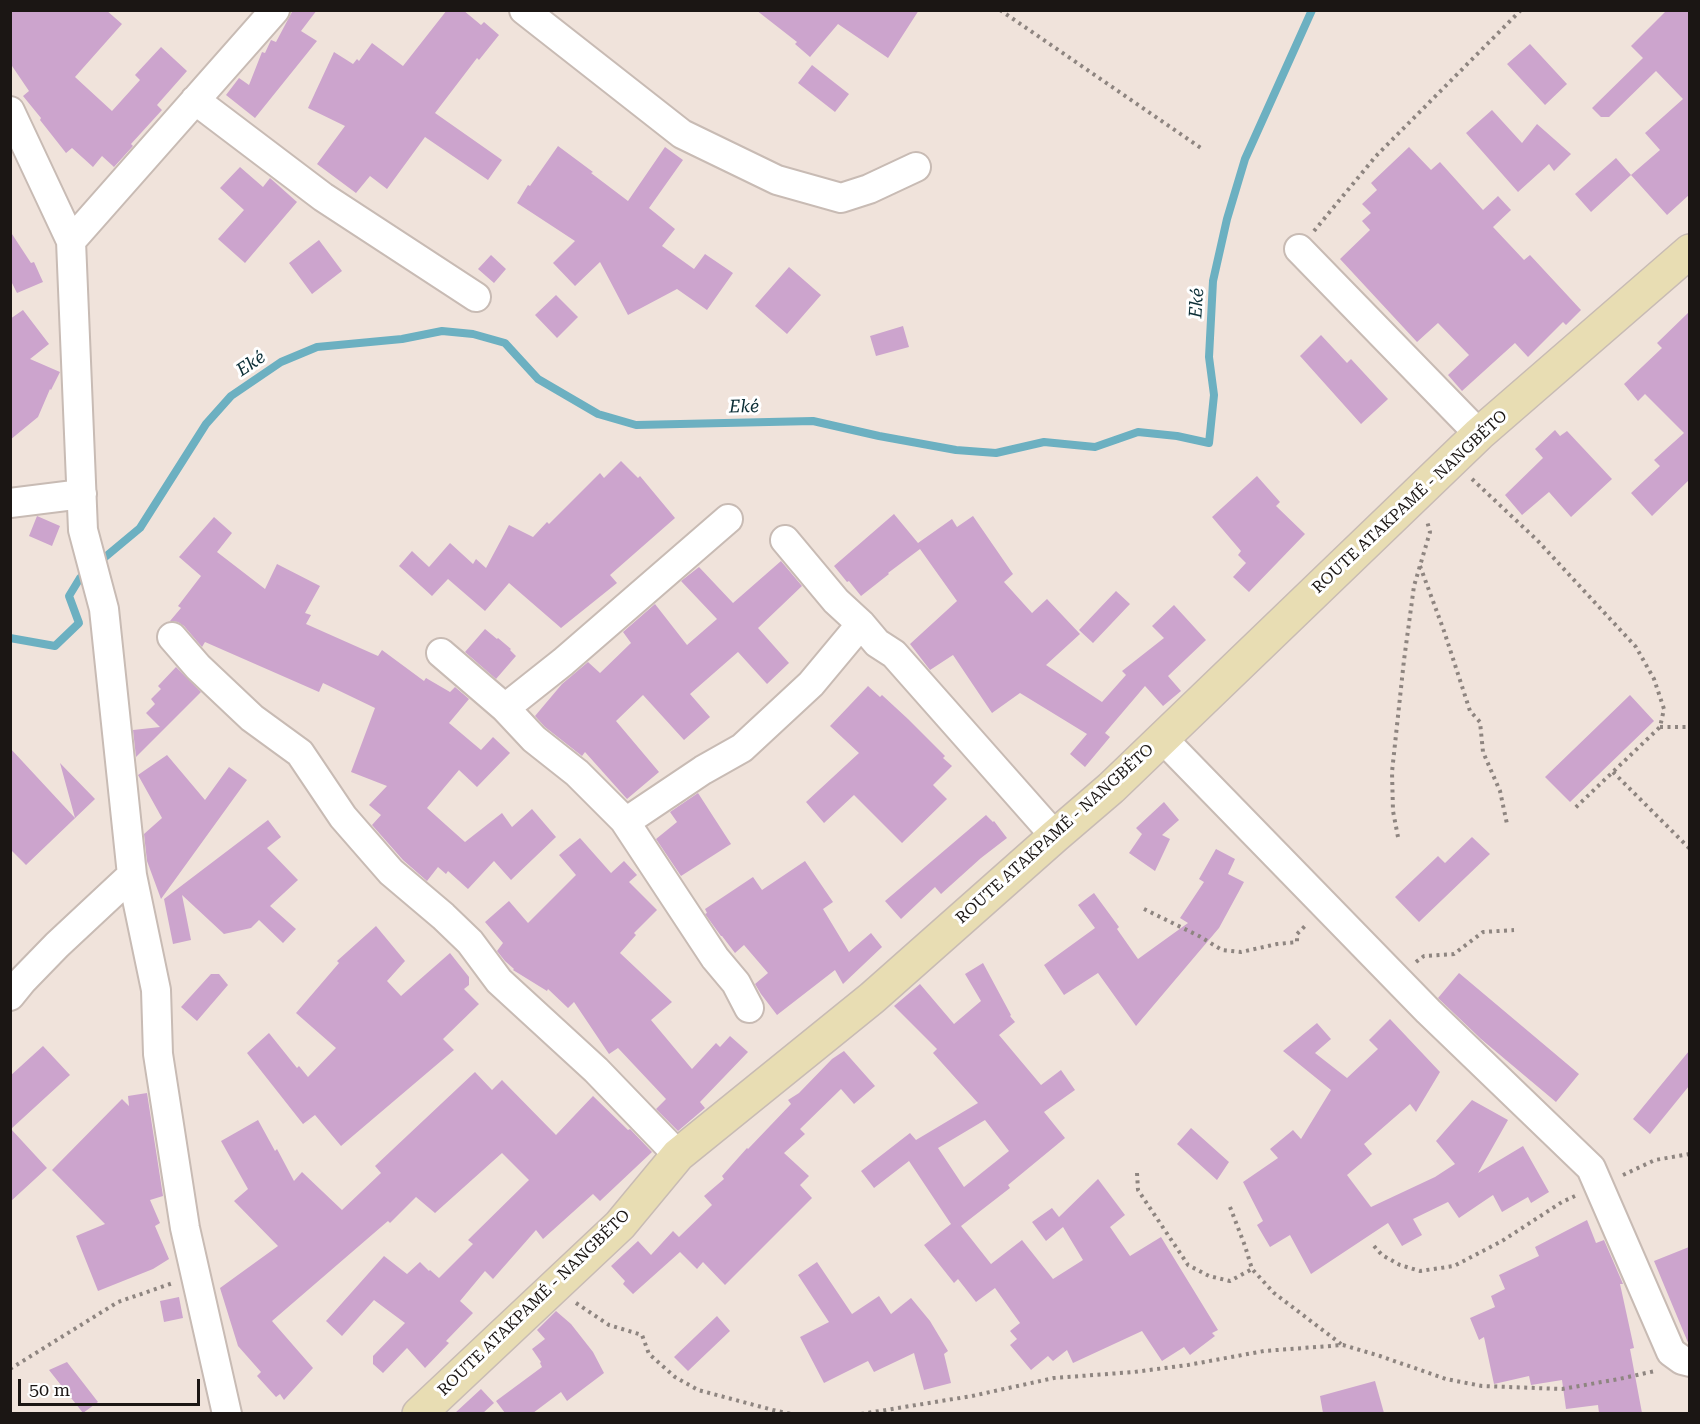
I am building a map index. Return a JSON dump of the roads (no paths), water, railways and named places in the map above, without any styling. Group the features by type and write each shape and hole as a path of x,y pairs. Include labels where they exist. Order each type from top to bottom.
{"main road":[{"name":"ROUTE ATAKPAMÉ - NANGBÉTO","path":"419,1413 620,1225 678,1155 872,998 1111,788 1479,434 1689,251"}],"street":[{"path":"71,241 274,10"},
{"path":"524,10 682,134 777,180 842,198 869,189 915,167"},
{"path":"195,100 323,197 476,297"},
{"path":"10,111 71,241 83,530 104,609 132,875 156,990 158,1054 185,1228 227,1413"},
{"path":"1299,249 1479,434"},
{"path":"10,503 82,494"},
{"path":"506,708 563,662 728,519"},
{"path":"785,540 836,601 861,624 877,643 894,654 1054,836"},
{"path":"624,820 633,817 703,770 742,748 811,684 861,624"},
{"path":"172,637 198,667 252,718 300,753 343,817 391,872 470,942 499,981 596,1070 678,1155"},
{"path":"441,652 506,708 534,739 577,773 624,820 715,958 736,983 749,1008"},
{"path":"1163,739 1395,978 1591,1167 1680,1357"},
{"path":"15,981 132,875"}],"waterway":[{"name":"Eké","path":"98,563 140,528 206,424 231,396 281,362 317,347 402,339 442,331 473,334 505,343 538,379 598,414 636,425 813,421 956,450 996,453 1044,442 1095,447 1138,432 1177,436 1209,443 1214,395 1209,357 1213,281 1227,219 1245,159 1312,10"},
{"name":"Eké","path":"10,638 55,646 79,623 69,596 80,578 88,571"}]}
